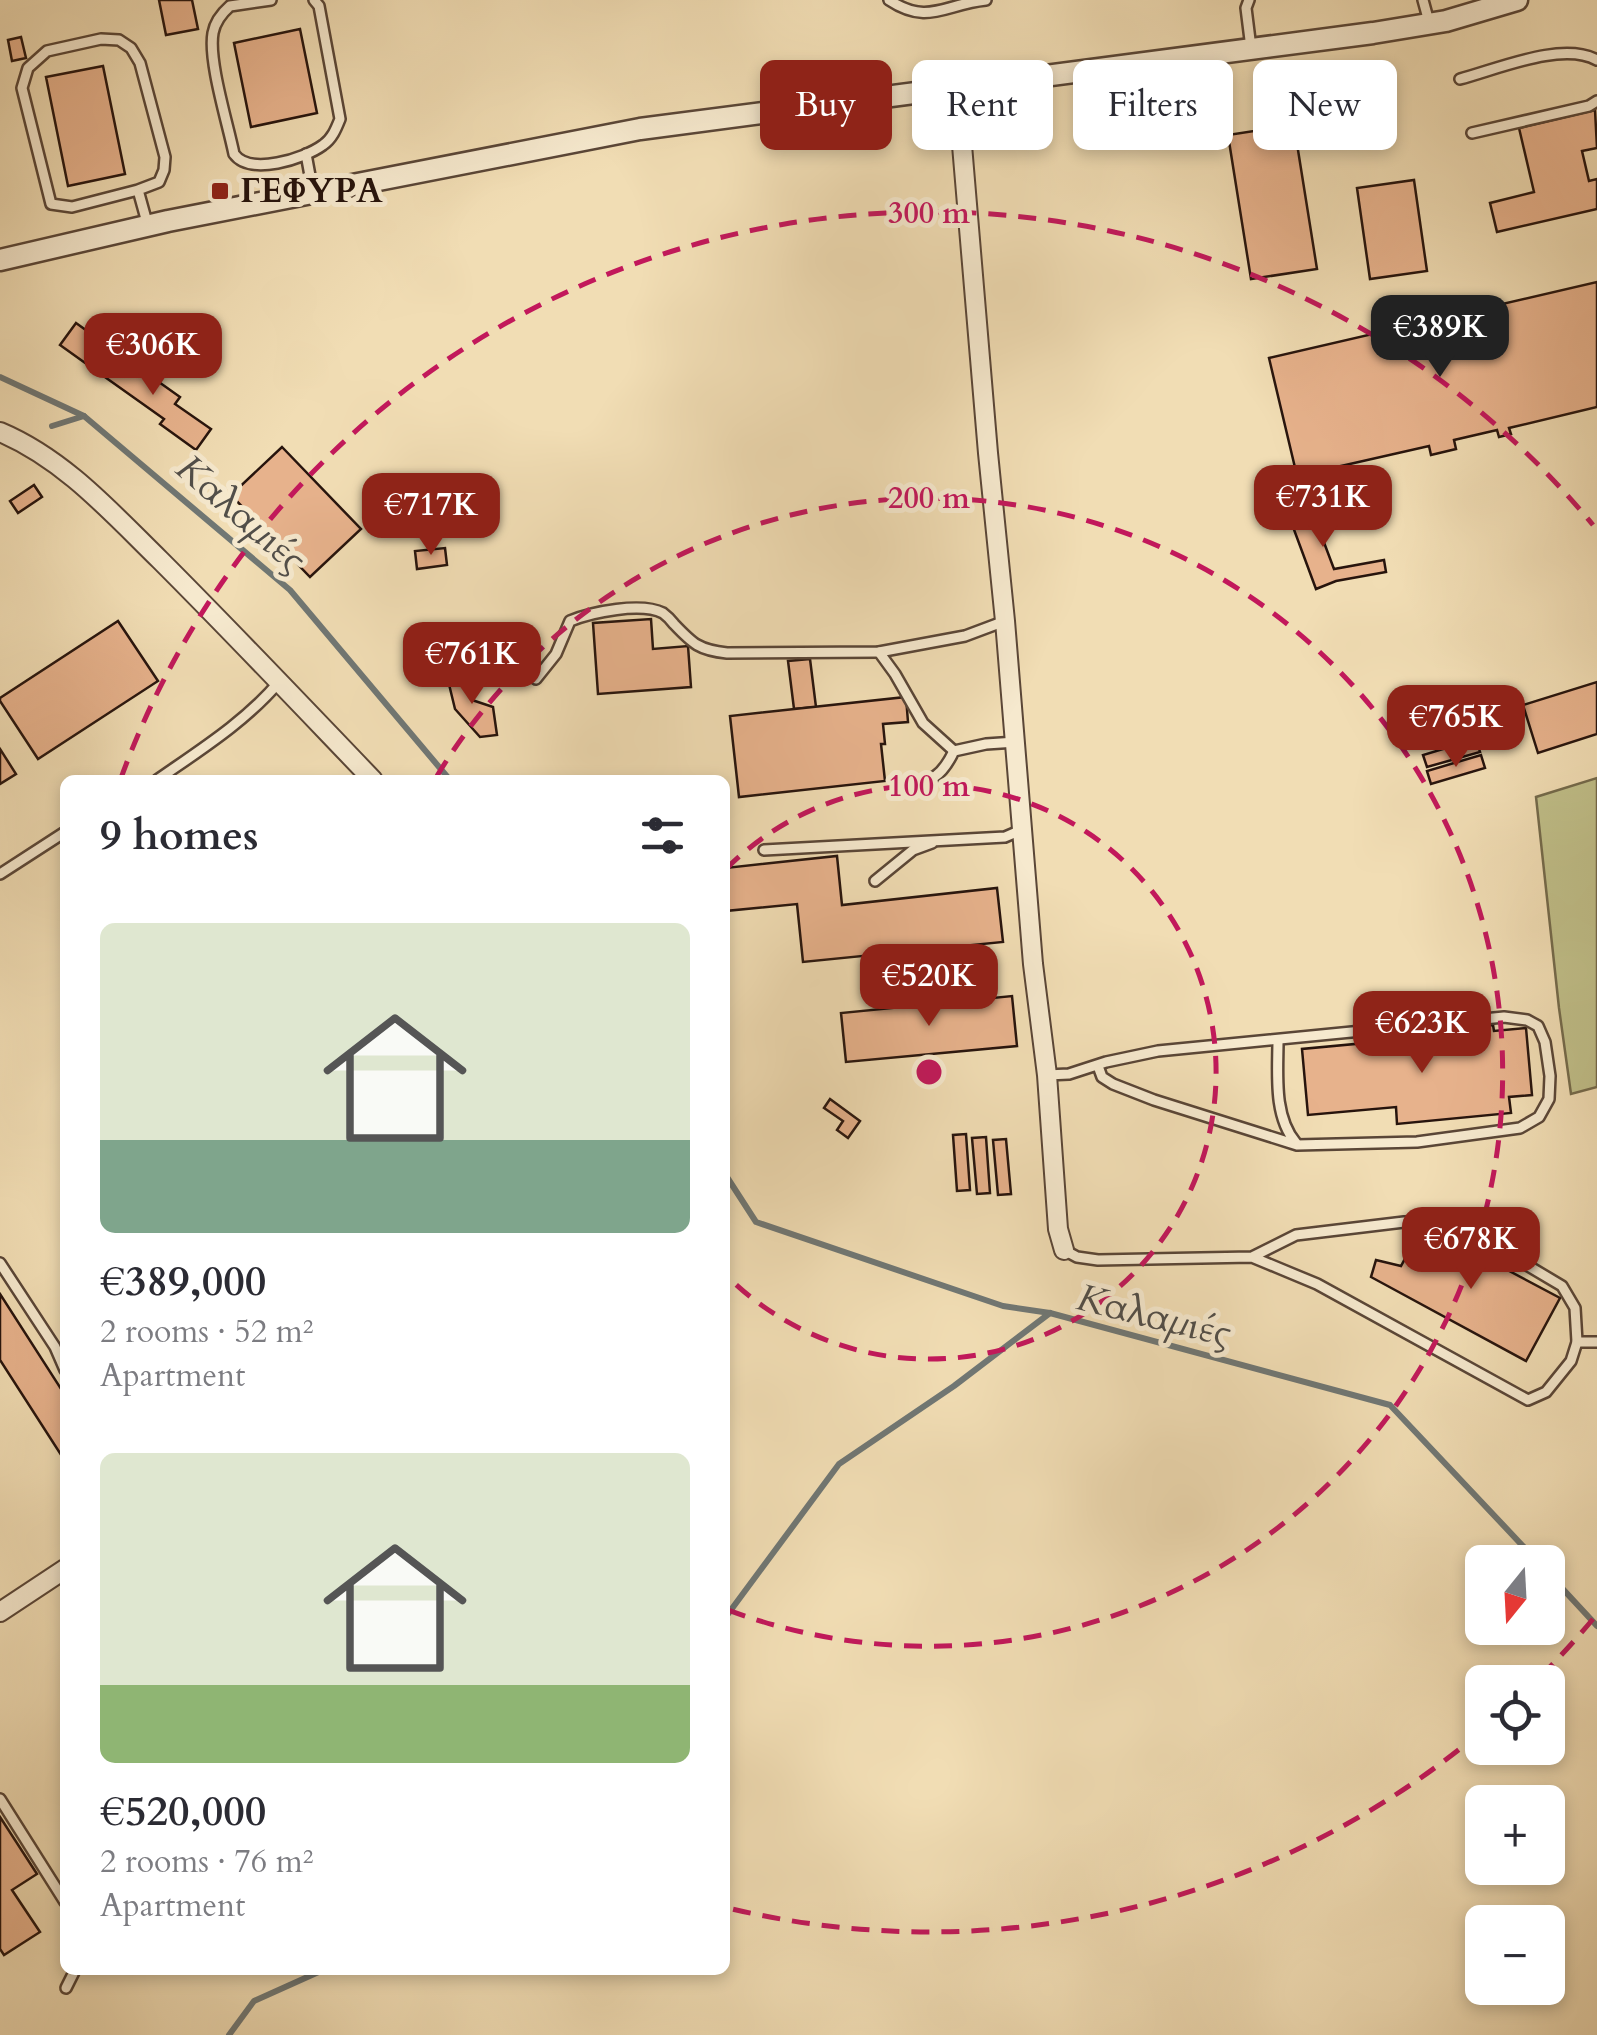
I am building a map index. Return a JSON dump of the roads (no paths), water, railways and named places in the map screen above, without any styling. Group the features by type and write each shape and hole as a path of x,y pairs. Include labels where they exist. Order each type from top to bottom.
{"street":[{"path":"1053,74 1430,24 1518,0"},
{"path":"0,260 313,192 640,129 912,92"},
{"path":"962,150 1033,964 1058,1229 1064,1250"},
{"path":"0,432 50,458 92,493 367,775"},
{"path":"0,1612 60,1572"}],"lane":[{"path":"270,0 230,6 213,34 212,53 234,154 249,165 267,165 324,145 340,119 319,6 314,0"},
{"path":"889,0 908,12 921,14 986,0"},
{"path":"1236,0 1248,4 1251,48"},
{"path":"1424,0 1430,24"},
{"path":"101,39 118,40 131,48 140,63 165,157 159,182 138,190 72,207 51,204 22,88 28,68 47,51 101,39"},
{"path":"1460,79 1556,52 1579,53 1597,60"},
{"path":"1472,133 1590,106 1597,101"},
{"path":"306,154 313,192"},
{"path":"138,190 148,226"},
{"path":"536,679 556,654 570,621 589,612 648,608 665,614 706,651 830,654 879,652 965,636 1006,621"},
{"path":"879,652 923,723 954,750"},
{"path":"164,775 239,721 278,682"},
{"path":"954,750 1016,742"},
{"path":"897,789 936,777 954,750"},
{"path":"764,850 1004,836 1024,829"},
{"path":"0,874 60,835"},
{"path":"875,881 914,850 939,840"},
{"path":"1046,1075 1069,1074 1106,1062 1158,1050 1504,1017 1538,1026 1545,1042 1549,1099 1538,1117 1520,1128 1417,1142 1298,1145 1113,1084 1102,1077 1098,1066"},
{"path":"1278,1040 1279,1100 1287,1133 1298,1145"},
{"path":"1064,1250 1077,1257 1098,1260 1252,1257 1316,1284 1528,1400 1546,1392 1559,1378 1577,1342 1575,1308 1562,1286 1470,1232 1435,1221 1296,1235 1252,1257"},
{"path":"0,1263 60,1360"},
{"path":"1577,1342 1597,1342"},
{"path":"0,1800 60,1894"},
{"path":"66,1988 72,1975"}],"waterway":[{"name":"Καλαμιές","path":"0,377 84,416 290,590 446,775"},
{"path":"52,426 84,416"},
{"name":"Καλαμιές","path":"730,1182 756,1222 1003,1306 1050,1313 1390,1405 1522,1545"},
{"path":"730,1611 839,1464 954,1386 1050,1313"},
{"name":"Καλαμιές","path":"1565,1591 1597,1626"},
{"path":"229,2035 254,2001 312,1975"}],"place":[{"name":"ΓΕΦΥΡΑ","path":"220,191"}]}
